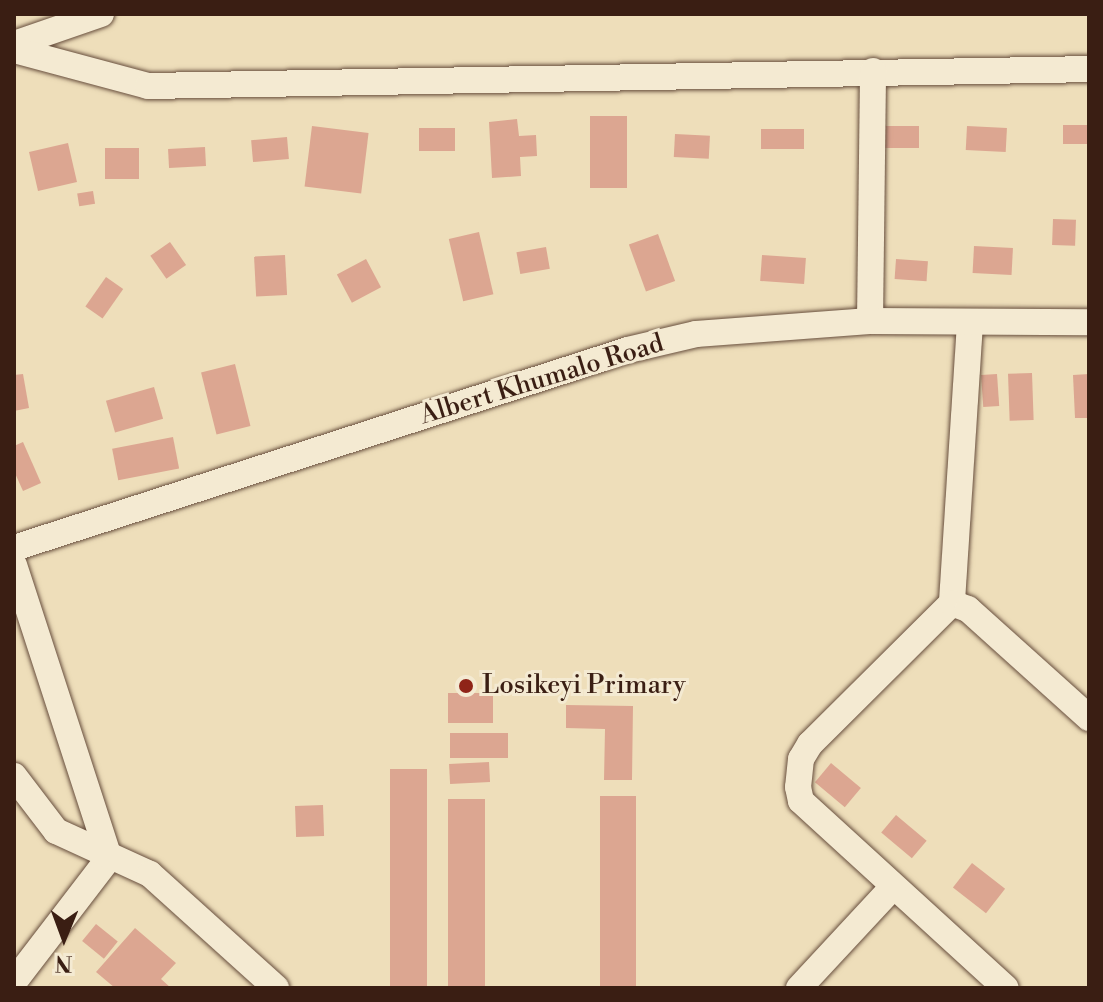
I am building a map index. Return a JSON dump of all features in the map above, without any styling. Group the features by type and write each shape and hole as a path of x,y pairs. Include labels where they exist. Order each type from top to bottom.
{"street":[{"path":"14,47 101,14"},
{"path":"14,47 148,86 1089,69"},
{"path":"870,321 873,71"},
{"name":"Albert Khumalo Road","path":"14,548 628,350 696,334 870,321 1089,322"},
{"path":"970,323 952,603 831,723 799,766 801,801 1006,988"},
{"path":"14,565 109,858"},
{"path":"952,603 968,609 1089,718"},
{"path":"14,776 56,831 109,858 150,874 276,988"},
{"path":"14,982 109,858"},
{"path":"799,988 893,887"}],"building":[{"path":"590,116 627,116 627,188 590,188"},
{"path":"517,119 519,136 536,135 537,156 520,157 521,176 492,178 489,122"},
{"path":"1063,125 1089,125 1089,144 1063,144"},
{"path":"312,126 369,133 361,193 305,187"},
{"path":"875,126 919,126 919,148 875,148"},
{"path":"967,126 1007,128 1006,152 966,150"},
{"path":"419,128 455,128 455,151 419,151"},
{"path":"761,129 804,129 804,149 761,149"},
{"path":"675,134 710,136 709,159 674,157"},
{"path":"287,137 289,159 253,162 251,140"},
{"path":"68,143 77,182 38,191 29,152"},
{"path":"205,147 206,166 169,168 168,149"},
{"path":"105,148 139,148 139,179 105,179"},
{"path":"93,191 95,204 79,206 77,194"},
{"path":"1053,219 1076,220 1075,246 1052,245"},
{"path":"479,232 493,294 463,301 449,239"},
{"path":"658,234 675,281 646,292 629,245"},
{"path":"170,242 186,265 166,279 150,256"},
{"path":"974,246 1013,248 1012,275 973,273"},
{"path":"546,247 550,269 520,274 516,252"},
{"path":"285,255 287,295 256,297 254,257"},
{"path":"762,255 806,258 804,284 760,281"},
{"path":"366,259 381,287 352,303 337,274"},
{"path":"896,259 928,261 927,281 895,279"},
{"path":"106,277 123,289 103,319 85,306"},
{"path":"235,364 250,426 217,435 201,372"},
{"path":"1032,373 1034,420 1010,421 1008,374"},
{"path":"23,374 29,408 14,411 14,375"},
{"path":"997,374 999,406 983,407 981,375"},
{"path":"1089,374 1089,418 1075,418 1073,375"},
{"path":"154,387 163,419 115,433 106,401"},
{"path":"173,437 179,468 118,480 112,449"},
{"path":"23,442 41,483 23,491 14,471 14,446"},
{"path":"448,693 493,693 493,723 448,723"},
{"path":"566,705 633,706 632,780 604,780 605,729 566,728"},
{"path":"450,733 508,733 508,758 450,758"},
{"path":"489,762 490,782 450,784 449,764"},
{"path":"831,763 861,788 845,807 815,782"},
{"path":"390,769 427,769 427,988 390,988"},
{"path":"600,796 636,796 636,988 600,988"},
{"path":"448,799 485,799 485,988 448,988"},
{"path":"323,805 324,836 296,837 295,806"},
{"path":"896,815 927,841 912,858 881,833"},
{"path":"972,863 1005,889 986,913 953,887"},
{"path":"96,924 118,942 104,959 82,941"},
{"path":"135,928 176,963 161,979 171,988 115,988 96,972"}],"place":[{"name":"Losikeyi Primary","path":"466,686"}]}
